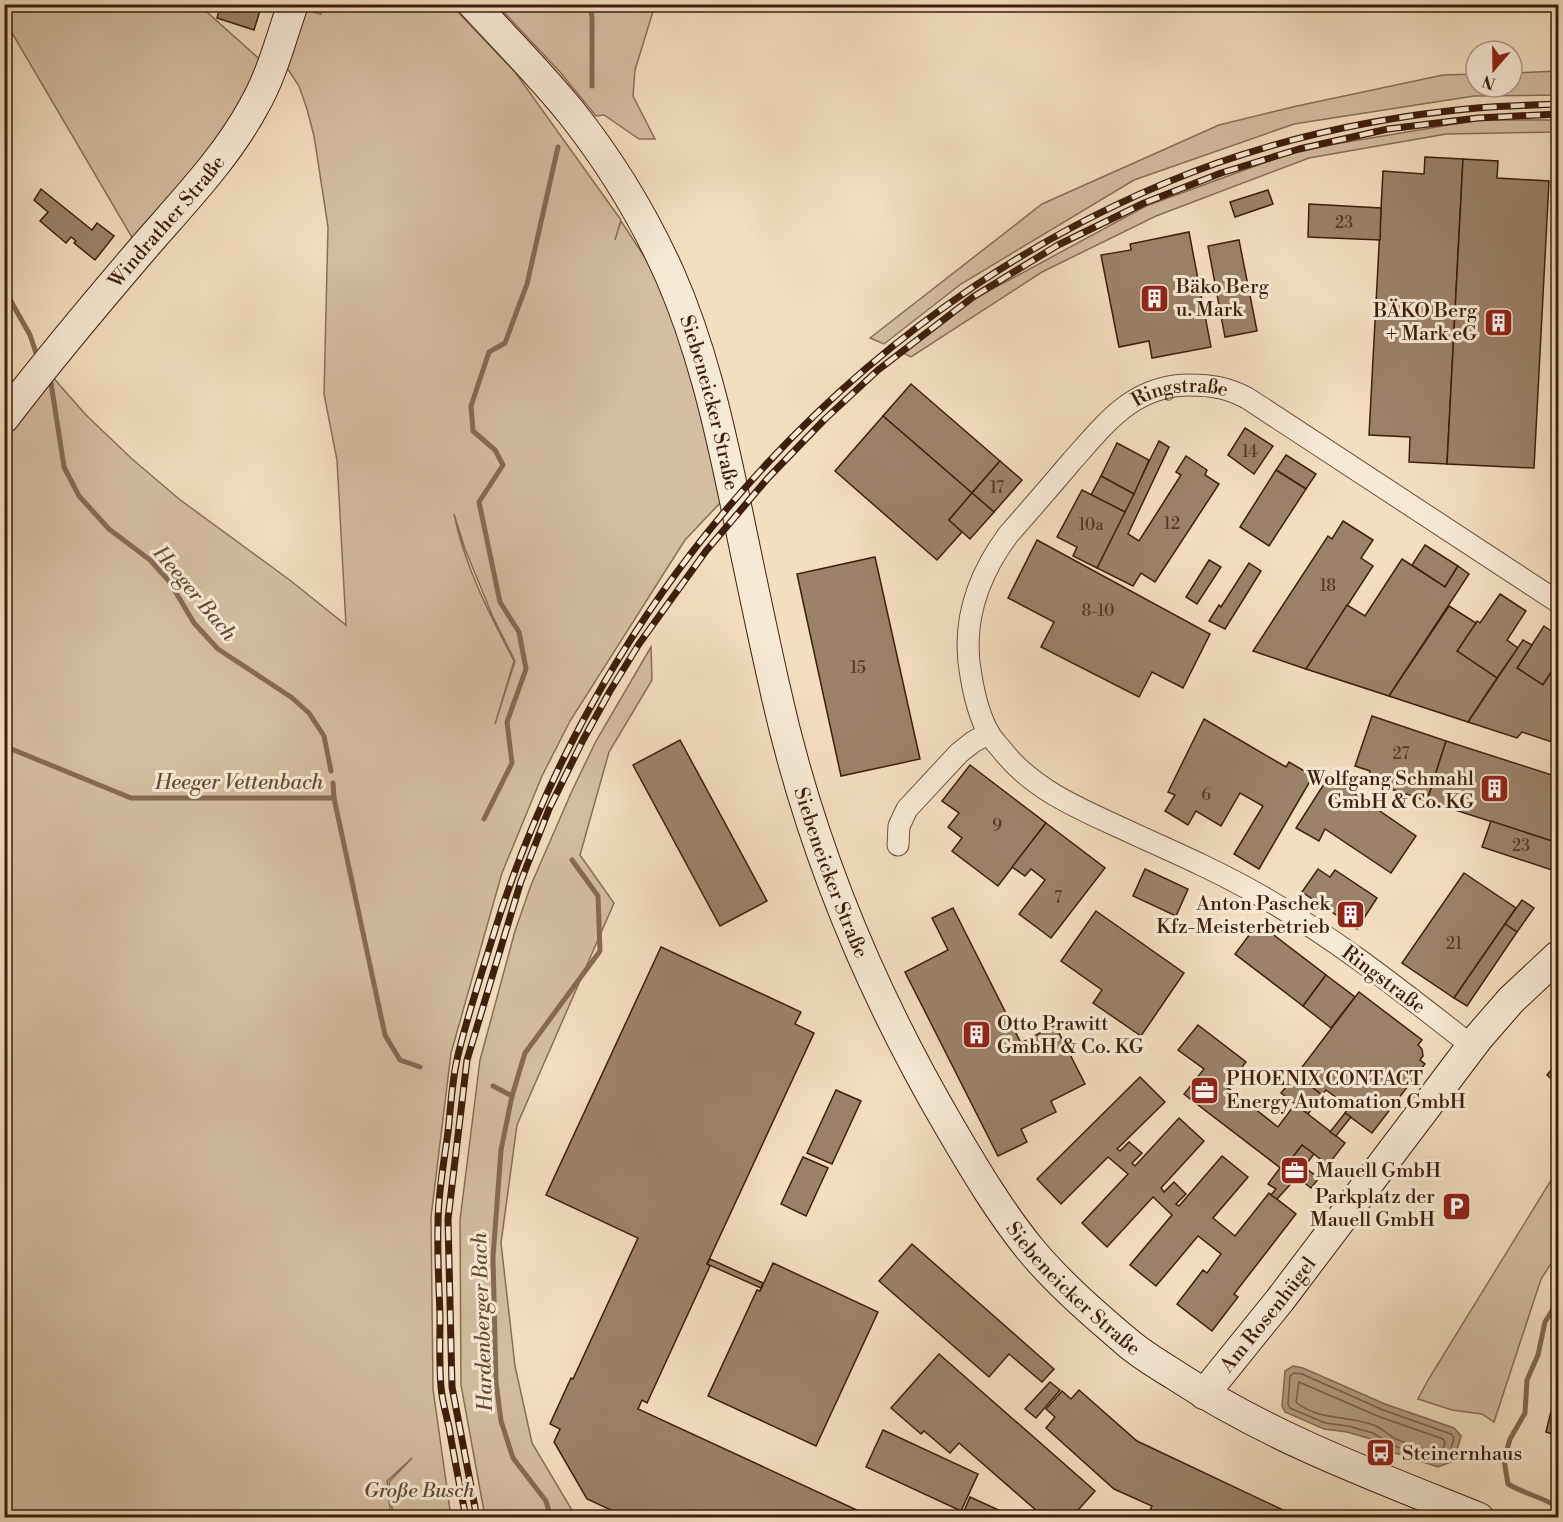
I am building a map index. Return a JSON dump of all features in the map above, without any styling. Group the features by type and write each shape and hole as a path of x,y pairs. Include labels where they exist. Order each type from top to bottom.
{"main road":[{"name":"Windrather Straße","path":"4,418 56,352 228,146 255,106 274,61 293,4"},
{"name":"Siebeneicker Straße","path":"473,4 571,112 605,159 653,240 683,306 705,369 720,430 775,691 804,800 832,883 889,1013 921,1078 981,1180 1030,1250 1065,1286 1131,1346 1204,1394 1294,1442 1479,1518"},
{"name":"Am Rosenhügel","path":"1204,1394 1280,1300 1472,1046 1511,1000 1558,956"}],"street":[{"name":"Ringstraße","path":"1472,1046 1363,960 1280,907 1212,870 1057,797 1033,782 1010,761 988,733 974,692 968,659 969,619 974,598 985,571 1008,535 1103,426 1136,398 1154,389 1183,385 1212,385 1231,390 1247,398 1558,602"},
{"path":"897,845 898,826 907,809 959,753 988,733"}],"green space":[{"path":"4,5 199,5 265,64 254,91 137,246 5,21"},
{"name":"Große Busch","path":"324,5 451,5 515,72 621,220 615,240 621,221 655,273 682,341 722,501 685,540 570,721 542,776 502,873 451,1053 431,1217 433,1389 451,1517 393,1517 389,1482 412,1458 387,1481 391,1517 5,1518 5,434 50,374 86,415 179,499 291,581 346,625 337,460 324,394 328,227 314,136 307,109 299,86 283,62 301,9 321,14","holes":["454,514 465,549 493,617 515,661 495,724 514,661 471,571"]},
{"path":"497,5 655,5 635,70 633,96 655,139 639,139 604,115 596,116 560,72"},
{"path":"1558,71 1558,95 1524,95 1524,72"},
{"path":"1464,74 1464,98 1294,124 1134,180 961,284 884,344 870,338 1042,204 1219,125 1443,75"},
{"path":"1479,120 1558,120 1558,132 1446,134 1309,158 1156,216 1042,272 911,357 901,352 974,299 1146,206 1299,150"},
{"path":"651,647 652,680 609,752 580,855 614,903 517,1125 501,1243 515,1366 532,1443 576,1517 485,1517 461,1385 460,1220 480,1060 515,931 531,885 596,741"},
{"path":"1558,1169 1558,1253 1541,1279 1494,1422 1482,1414 1452,1410 1418,1399 1428,1380"}],"water":[{"path":"1293,1366 1303,1368 1385,1404 1454,1428 1461,1436 1454,1461 1438,1467 1389,1451 1371,1439 1347,1432 1324,1429 1285,1412 1282,1406 1285,1371"}],"building":[{"path":"221,4 262,4 254,30 217,18"},
{"name":"BÄKO Berg + Mark eG","path":"1425,157 1463,159 1447,464 1409,462 1410,437 1369,435 1383,171 1424,174"},
{"name":"BÄKO Berg + Mark eG","path":"1463,159 1498,161 1497,178 1549,181 1534,468 1447,464"},
{"path":"41,189 92,230 97,223 114,236 95,260 74,243 76,241 71,237 66,243 40,221 48,212 34,200"},
{"path":"1268,190 1273,204 1235,217 1230,202"},
{"name":"BÄKO Berg + Mark eG","path":"1309,204 1381,208 1380,240 1308,237"},
{"name":"Bäko Berg u. Mark","path":"1189,232 1211,347 1152,358 1149,341 1119,347 1101,255 1131,250 1130,244"},
{"path":"1239,240 1257,331 1225,337 1208,246"},
{"path":"911,384 1000,461 972,493 883,416"},
{"path":"883,416 972,493 949,520 962,532 937,560 835,471"},
{"path":"1245,428 1273,446 1254,474 1228,455"},
{"path":"1159,441 1169,447 1128,534 1139,541 1181,475 1176,472 1186,456 1207,470 1205,475 1219,484 1155,582 1141,573 1133,586 1097,568"},
{"path":"1117,443 1149,460 1134,494 1101,476"},
{"path":"1286,455 1316,474 1306,489 1276,470"},
{"path":"1000,461 1022,480 994,512 972,493"},
{"path":"1276,470 1306,489 1269,546 1240,527"},
{"path":"1101,476 1134,494 1125,512 1091,495"},
{"path":"1082,490 1125,512 1097,568 1073,556 1077,547 1057,537"},
{"path":"972,493 994,512 970,539 949,520"},
{"path":"1343,521 1373,540 1361,558 1373,566 1306,669 1253,651 1328,536 1332,539"},
{"path":"1037,540 1210,634 1183,688 1152,672 1139,697 1041,647 1054,622 1008,598"},
{"path":"1425,545 1458,566 1445,587 1412,565"},
{"path":"875,557 920,759 841,776 797,574"},
{"path":"1402,559 1445,587 1458,566 1469,574 1389,696 1306,669 1347,605 1365,616"},
{"path":"1209,560 1221,567 1197,604 1186,597"},
{"path":"1249,563 1261,571 1225,629 1209,621 1219,605 1221,607"},
{"path":"1500,594 1526,611 1507,640 1518,648 1497,678 1457,651 1477,621 1480,623"},
{"path":"1449,606 1476,623 1457,651 1497,678 1468,722 1389,696"},
{"path":"1544,626 1558,636 1558,661 1543,685 1517,668"},
{"path":"1523,640 1532,645 1517,668 1543,685 1558,661 1558,744 1522,732 1517,738 1468,722"},
{"name":"Wolfgang Schmahl GmbH & Co. KG","path":"1372,716 1446,741 1427,801 1367,781 1370,771 1355,766"},
{"path":"1204,719 1286,767 1289,762 1313,776 1259,869 1234,854 1263,806 1240,793 1221,826 1196,811 1188,825 1165,811 1175,795 1168,792"},
{"path":"680,740 767,901 720,926 633,765"},
{"name":"Wolfgang Schmahl GmbH & Co. KG","path":"1446,741 1558,777 1558,843 1427,801"},
{"path":"970,765 1046,823 998,886 952,851 962,838 948,827 959,813 942,801"},
{"path":"1329,776 1416,836 1391,873 1325,829 1319,841 1296,828"},
{"name":"Wolfgang Schmahl GmbH & Co. KG","path":"1491,821 1558,843 1558,872 1482,847"},
{"path":"1046,823 1105,868 1051,938 1019,914 1045,880 1031,869 1025,876 1012,867"},
{"path":"1145,869 1188,889 1176,916 1133,896"},
{"name":"Anton Paschek Kfz-Meisterbetrieb","path":"1318,869 1330,877 1335,870 1377,898 1357,929 1302,892"},
{"path":"1464,873 1516,908 1454,998 1402,963"},
{"path":"1522,900 1534,908 1517,932 1505,924"},
{"name":"Otto Prawitt GmbH & Co. KG","path":"953,908 1021,1043 1055,1025 1085,1084 1051,1101 1056,1112 1021,1129 1027,1142 998,1156 905,972 948,950 932,918"},
{"path":"1096,911 1184,973 1141,1036 1093,1003 1102,990 1061,961"},
{"path":"1258,923 1326,975 1303,1006 1235,954"},
{"path":"1505,924 1517,932 1467,1006 1454,998"},
{"path":"661,947 801,1012 795,1024 814,1033 707,1264 710,1266 647,1403 642,1400 638,1409 874,1518 628,1518 587,1499 554,1442 560,1429 550,1424 638,1238 546,1195"},
{"path":"1326,975 1355,997 1331,1028 1303,1006"},
{"path":"1359,992 1422,1040 1418,1045 1422,1049 1423,1056 1420,1060 1425,1064 1372,1133 1345,1113 1349,1107 1326,1090 1322,1095 1296,1075"},
{"path":"1198,1025 1246,1062 1227,1087 1278,1127 1295,1104 1345,1143 1328,1165 1302,1145 1283,1170 1184,1094 1204,1069 1178,1050"},
{"path":"1558,1062 1558,1085 1547,1075"},
{"path":"1296,1075 1322,1095 1308,1114 1281,1093"},
{"path":"1140,1077 1165,1102 1117,1149 1120,1151 1129,1142 1142,1153 1132,1163 1135,1166 1179,1118 1204,1141 1161,1188 1164,1192 1174,1182 1186,1194 1176,1204 1179,1206 1222,1156 1248,1177 1213,1218 1235,1236 1269,1193 1296,1214 1234,1294 1238,1297 1212,1331 1177,1304 1203,1270 1207,1273 1221,1254 1198,1236 1156,1286 1130,1265 1172,1215 1153,1197 1107,1247 1082,1223 1128,1174 1108,1157 1061,1204 1037,1179"},
{"path":"836,1090 861,1101 832,1164 807,1153"},
{"path":"1345,1113 1351,1117 1336,1136 1330,1132"},
{"path":"1302,1145 1314,1154 1304,1167 1319,1178 1311,1188 1297,1177 1277,1199 1271,1195 1276,1189 1268,1184 1280,1168 1283,1170"},
{"path":"803,1157 828,1168 806,1216 781,1204"},
{"path":"912,1244 1054,1369 1042,1382 1009,1354 989,1377 879,1281"},
{"path":"710,1259 763,1283 761,1288 707,1264"},
{"path":"773,1263 878,1312 816,1446 708,1396 757,1290 760,1291"},
{"path":"939,1354 1095,1491 1071,1518 1045,1518 959,1443 950,1453 924,1431 921,1434 891,1408"},
{"path":"1050,1382 1060,1390 1036,1418 1025,1409"},
{"path":"1558,1383 1558,1436 1546,1432"},
{"path":"1079,1390 1137,1441 1300,1518 1146,1518 1152,1506 1114,1489 1046,1428 1055,1417 1046,1409 1062,1391 1071,1399"},
{"path":"883,1430 978,1474 961,1511 866,1467"},
{"path":"970,1497 1016,1518 965,1518 962,1516"}],"waterway":[{"name":"Hardenberger Bach","path":"590,4 592,86"},
{"name":"Hardenberger Bach","path":"484,819 512,763 507,722 526,669 519,632 500,602 479,502 503,465 495,450 473,431 471,406 489,352 505,343 527,284 558,147"},
{"name":"Heeger Bach","path":"4,289 30,335 37,356"},
{"name":"Heeger Bach","path":"51,383 64,467 79,496 109,529 150,560 169,581 194,623 218,649 291,697 309,713 324,736 331,771"},
{"name":"Heeger Vettenbach","path":"4,746 131,798 334,798 385,1035 400,1060 420,1067"},
{"path":"333,783 334,798"},
{"name":"Hardenberger Bach","path":"551,1518 546,1501 513,1458 501,1421 496,1382 493,1257 501,1150 512,1096 525,1053 600,951 598,896 572,860"},
{"name":"Heeger Vettenbach","path":"493,1086 512,1096"},
{"path":"1558,1301 1545,1322 1538,1355 1527,1380 1525,1413 1510,1439 1504,1460 1508,1484 1558,1507"}],"railway":[{"path":"466,1518 440,1378 438,1212 457,1061 471,1006 494,933 542,805 604,684 679,569 767,464 865,369 974,286 1092,217 1217,163 1280,143 1378,121 1444,111 1558,104"},
{"path":"477,1518 452,1387 448,1219 467,1060 521,881 549,809 610,691 639,644 706,551 768,478 825,419 878,370 973,297 1058,245 1144,203 1221,173 1299,149 1388,129 1478,118 1558,114"}],"place":[{"name":"Bäko Berg u. Mark","path":"1155,298"},
{"name":"BÄKO Berg + Mark eG","path":"1498,322"},
{"name":"Wolfgang Schmahl GmbH & Co. KG","path":"1495,789"},
{"name":"Anton Paschek Kfz-Meisterbetrieb","path":"1351,914"},
{"name":"Otto Prawitt GmbH & Co. KG","path":"976,1034"},
{"name":"PHOENIX CONTACT Energy Automation GmbH","path":"1205,1090"},
{"name":"Mauell GmbH","path":"1295,1170"},
{"name":"Parkplatz der Mauell GmbH","path":"1456,1207"},
{"name":"Steinernhaus","path":"1381,1453"}]}
